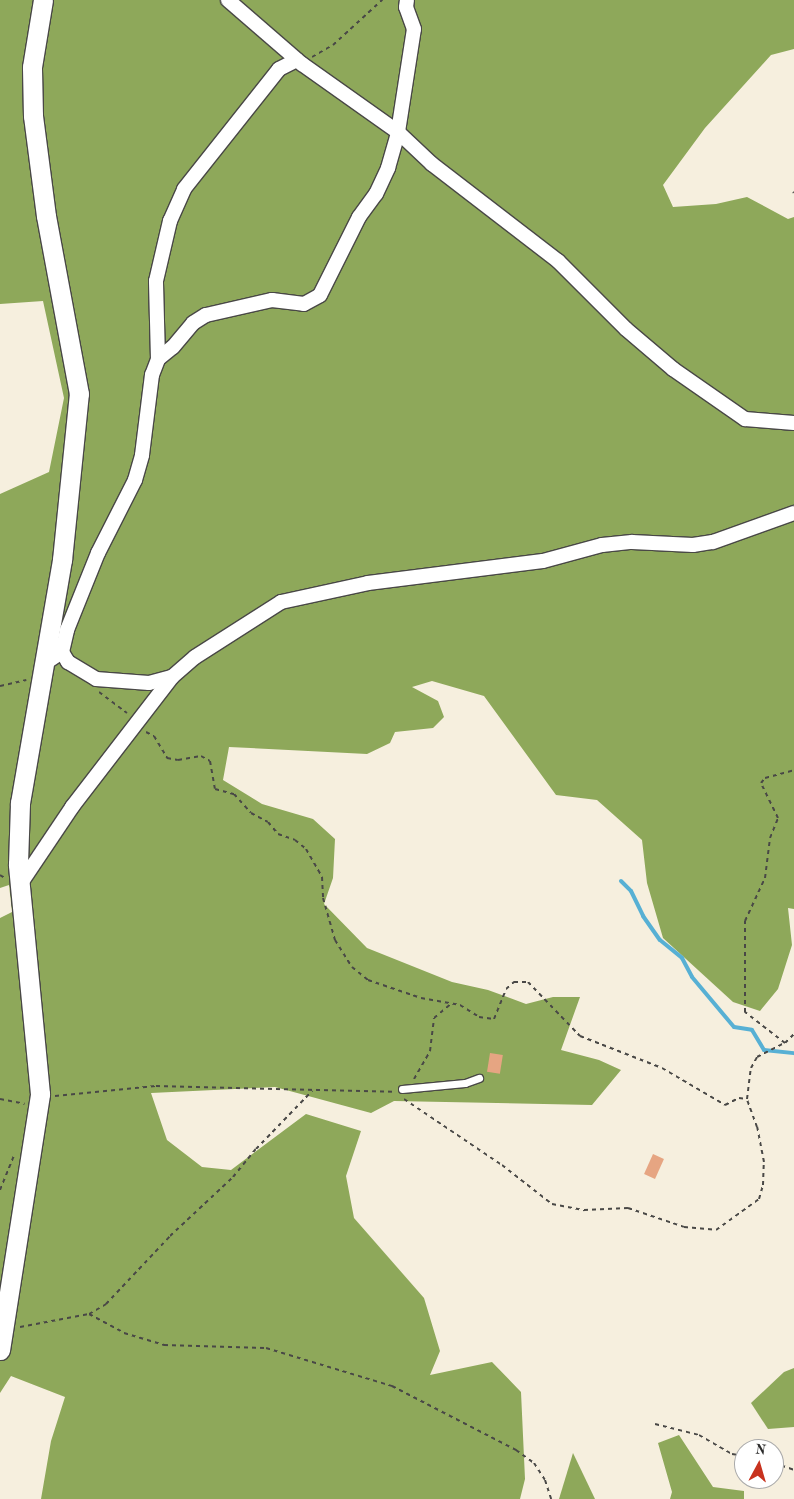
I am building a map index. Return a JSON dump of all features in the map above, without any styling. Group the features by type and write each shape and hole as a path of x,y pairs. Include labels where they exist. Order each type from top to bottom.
{"street":[{"path":"0,1350 33,1099 20,883 20,803 62,560 79,394 46,216 33,116 32,67 43,0"},
{"path":"228,0 300,62 398,132 432,164 558,261 626,329 673,369 745,419 794,424"},
{"path":"158,359 173,347 192,323 206,315 272,300 304,304 320,295 359,216 376,194 388,168 398,132 414,29 406,7 406,0"},
{"path":"44,664 62,652 67,630 98,554 135,480 142,455 152,375 158,359 156,281 170,221 184,189 279,69 300,62"},
{"path":"20,883 72,807 172,677 195,657 267,610 297,597 368,583 543,560 602,545 632,542 693,545 738,535 794,513"},
{"path":"62,652 68,662 92,677 140,683 172,677"}],"lane":[{"path":"399,1090 466,1083 479,1078"}],"path":[{"path":"300,62 332,45 382,0"},
{"path":"0,686 32,679 44,664"},
{"path":"92,677 100,694 132,717 135,724 154,736 167,758 178,760 201,756 210,761 215,789 234,794 251,813 268,822 278,834 295,840 306,849 322,876 323,898 335,940 352,967 368,980 393,990 452,1003 479,1017 494,1019 506,989 514,982 528,982 580,1036 662,1068 725,1106 739,1098 747,1099"},
{"path":"785,1043 746,1012 745,921 765,878 770,838 778,818 762,783 765,778 794,770"},
{"path":"0,1099 77,1096 156,1086 399,1090 411,1084 424,1065 433,1039 434,1018 452,1003"},
{"path":"399,1090 552,1204 584,1210 628,1208 684,1227 716,1230 750,1208 759,1199 764,1185 762,1153 747,1099 751,1068 757,1057 785,1043 794,1034"},
{"path":"3,1331 89,1314 106,1304 170,1236 195,1216 313,1090"},
{"path":"89,1314 124,1333 164,1345 266,1348 392,1386 522,1454 534,1463 545,1480 551,1499"},
{"path":"655,1424 699,1435 734,1454"}],"green space":[{"path":"0,0 794,0 794,49 771,55 705,128 663,185 673,207 716,204 747,197 788,219 794,217 794,909 788,908 792,945 778,989 760,1011 733,1002 663,938 647,883 642,840 597,800 556,795 484,696 432,681 412,687 438,701 444,717 433,728 395,732 390,743 367,754 229,747 223,780 262,804 313,819 335,839 333,878 324,904 367,948 452,982 488,990 526,1004 553,997 580,997 561,1050 599,1060 621,1070 592,1105 394,1101 371,1113 275,1087 151,1093 167,1140 202,1167 231,1170 306,1114 361,1131 346,1176 354,1218 424,1298 440,1351 430,1375 492,1362 521,1392 525,1479 520,1499 41,1499 51,1441 65,1397 11,1376 0,1393 0,918 12,912 9,885 0,888 0,494 49,472 64,398 43,301 0,304"},
{"path":"794,1368 794,1427 768,1429 751,1403 784,1372"},
{"path":"679,1435 713,1487 744,1491 744,1499 670,1499 672,1492 658,1443"},
{"path":"573,1453 595,1499 559,1499"}],"building":[{"path":"490,1053 503,1055 500,1074 487,1072"},
{"path":"653,1154 664,1159 655,1179 644,1174"}],"waterway":[{"path":"621,881 631,891 643,916 660,940 682,958 692,977 734,1027 752,1030 764,1050 794,1053"}]}
